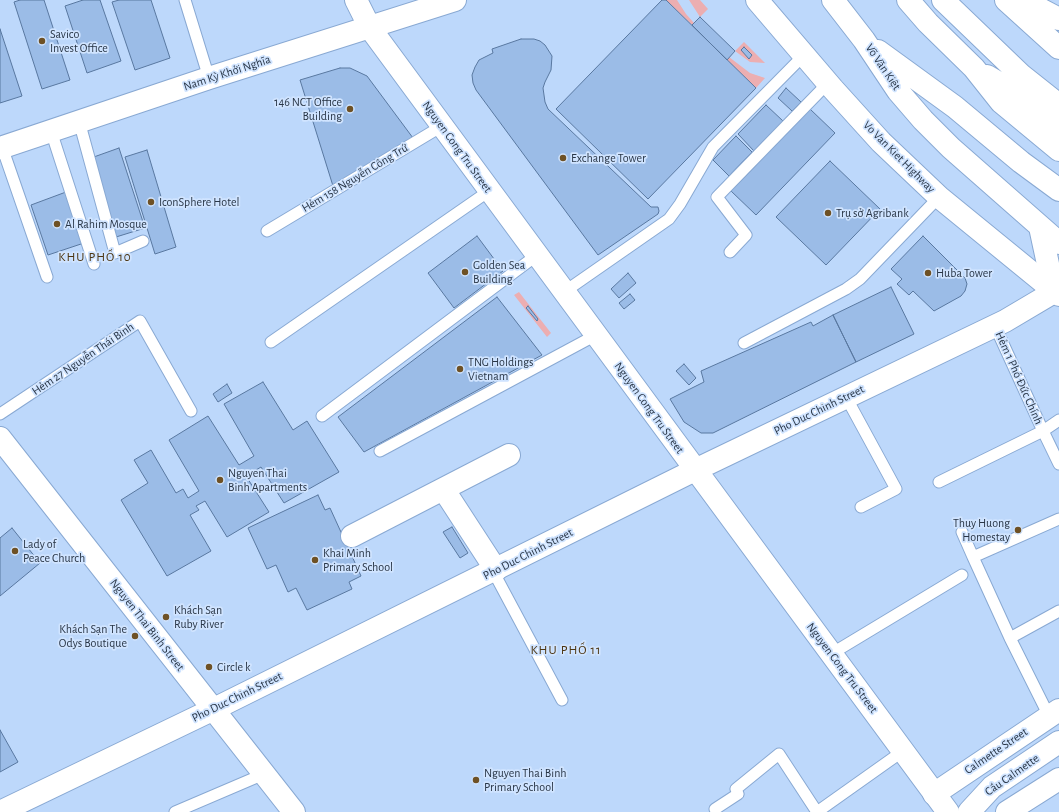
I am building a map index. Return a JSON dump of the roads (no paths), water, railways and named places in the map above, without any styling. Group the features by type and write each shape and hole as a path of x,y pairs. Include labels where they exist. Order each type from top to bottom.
{"main road":[{"name":"Nguyen Cong Tru Street","path":"356,0 370,28 948,812"},
{"name":"Nam Kỳ Khởi Nghĩa","path":"1,147 209,78 455,0"},
{"name":"Vo Van Kiet Highway","path":"757,0 881,142 939,197 1056,293"},
{"path":"833,0 864,40"},
{"path":"908,0 928,23 974,68 1001,102 1059,150"},
{"path":"943,0 1025,71 1059,90"},
{"path":"958,0 1059,105"},
{"path":"1006,0 1055,44"},
{"path":"1023,0 1059,19"},
{"name":"Võ Văn Kiệt","path":"864,40 955,107 1021,162 1059,190"},
{"name":"Võ Văn Kiệt","path":"864,40 898,90 923,120 951,148 1059,243"},
{"path":"974,68 1019,94 1059,128"},
{"path":"1040,227 1056,293"},
{"name":"Pho Duc Chinh Street","path":"0,812 214,709 695,470 995,326 1056,293"},
{"name":"Nguyen Thai Binh Street","path":"0,438 294,812"},
{"path":"352,536 444,490 509,455"},
{"path":"444,490 495,570"},
{"name":"Calmette Street","path":"934,794 1054,713"},
{"name":"Cầu Calmette","path":"969,812 992,787 1059,742"},
{"path":"1008,812 1059,779"}],"lane":[{"path":"185,0 209,78"},
{"path":"564,292 669,219 680,204 713,147 804,55"},
{"path":"730,252 746,235 718,197 828,83"},
{"path":"79,121 115,253 143,242"},
{"name":"Hẻm 158 Nguyễn Công Trứ","path":"267,231 442,126"},
{"path":"51,131 94,264"},
{"path":"1,147 47,277"},
{"path":"271,342 489,191"},
{"path":"744,343 846,289 860,279 939,197"},
{"path":"322,416 537,255"},
{"name":"Hẻm 27 Nguyễn Thái Bình","path":"0,414 140,321 191,411"},
{"name":"Hẻm 1 Phó Ðức Chính","path":"995,326 1043,431"},
{"path":"380,451 596,335"},
{"path":"846,397 896,489 861,506"},
{"name":"Hẻm 1 Phó Ðức Chính","path":"939,482 1043,431 1059,420"},
{"path":"1043,431 1059,464"},
{"path":"973,557 1059,519"},
{"path":"962,532 1010,638 1054,713"},
{"path":"495,570 562,700"},
{"path":"831,654 962,575"},
{"path":"1010,638 1059,611"},
{"path":"715,809 738,794 736,789 779,754 817,812 903,751"},
{"path":"174,812 264,774"}],"place":[{"name":"Savico Invest Office","path":"42,41"},
{"name":"146 NCT Office Building","path":"350,109"},
{"name":"Exchange Tower","path":"563,158"},
{"name":"IconSphere Hotel","path":"151,202"},
{"name":"Trụ sở Agribank","path":"828,213"},
{"name":"Al Rahim Mosque","path":"57,224"},
{"name":"Golden Sea Building","path":"465,272"},
{"name":"Huba Tower","path":"928,273"},
{"name":"TNG Holdings Vietnam","path":"460,369"},
{"name":"Nguyen Thai Binh Apartments","path":"220,480"},
{"name":"Thuy Huong Homestay","path":"1018,530"},
{"name":"Lady of Peace Church","path":"15,551"},
{"name":"Khai Minh Primary School","path":"315,560"},
{"name":"Khách Sạn Ruby River","path":"166,617"},
{"name":"Khách Sạn The Odys Boutique","path":"135,636"},
{"name":"Circle k","path":"209,667"},
{"name":"Nguyen Thai Binh Primary School","path":"476,780"}],"district":[{"name":"KHU PHỐ 10","path":"95,257"},
{"name":"KHU PHỐ 11","path":"566,650"}]}
